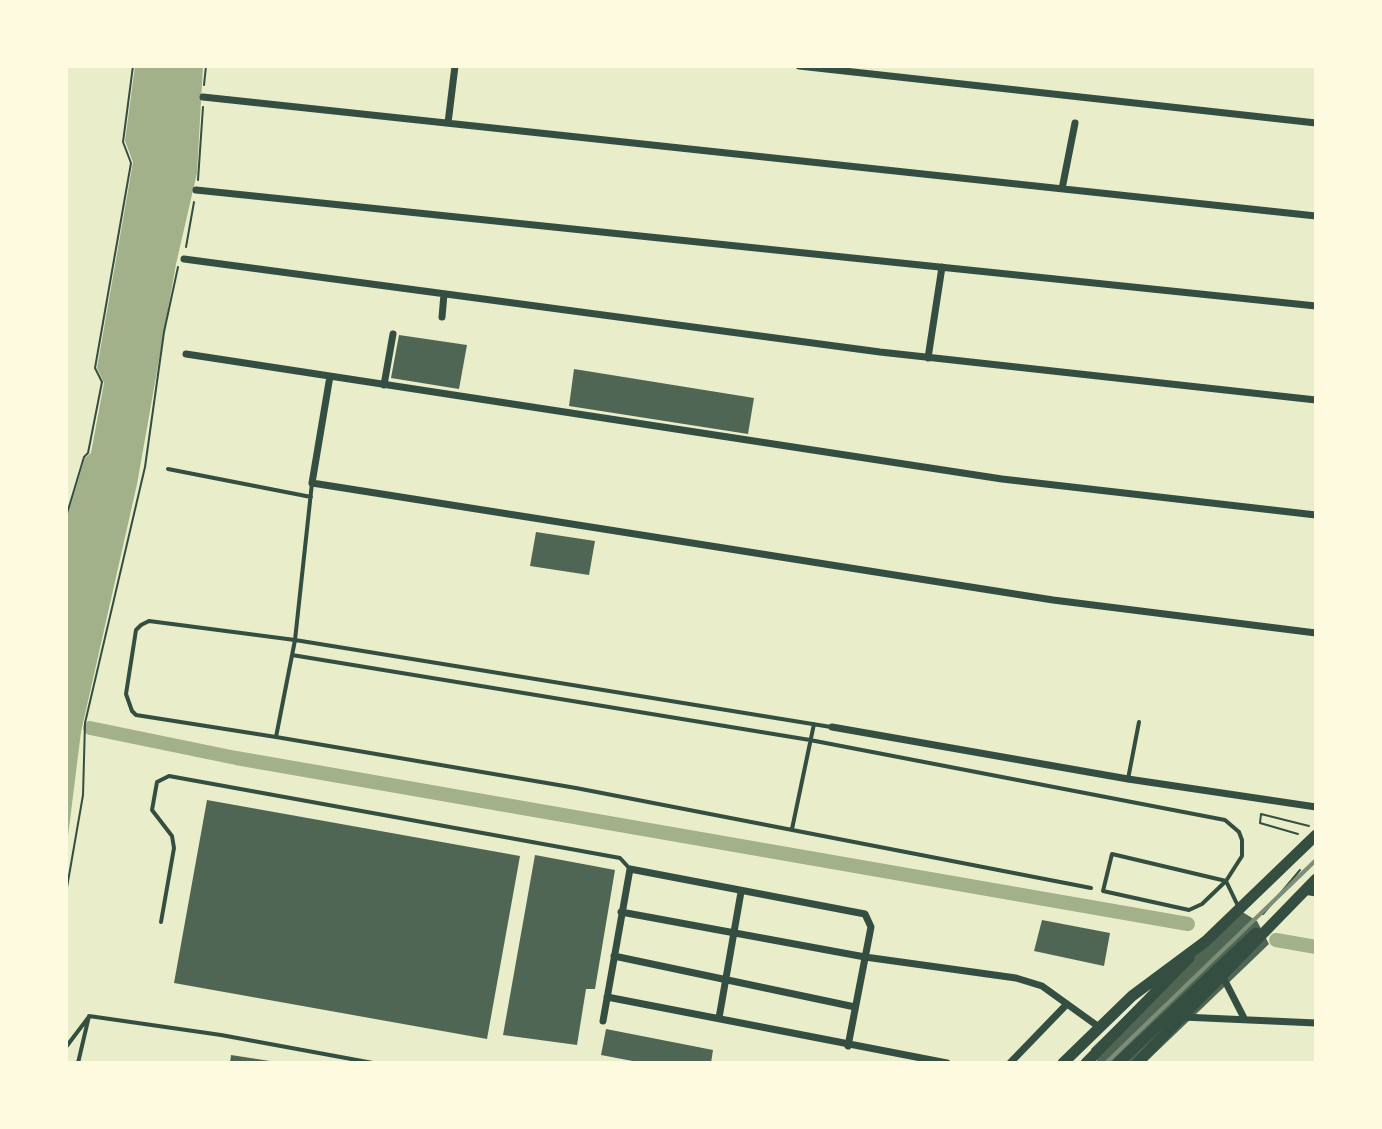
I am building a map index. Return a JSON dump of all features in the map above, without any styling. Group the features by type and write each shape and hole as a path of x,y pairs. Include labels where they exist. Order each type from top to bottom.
{"main road":[{"path":"1086,1063 1316,835"},
{"path":"1118,1063 1221,963 1310,892 1316,879"},
{"path":"1137,1063 1285,910"},
{"path":"1063,1063 1151,980 1206,941"}],"street":[{"path":"448,123 455,66"},
{"path":"799,66 1316,123"},
{"path":"203,97 1316,216"},
{"path":"1062,189 1075,123"},
{"path":"196,190 1316,306"},
{"path":"184,259 928,358 1316,400"},
{"path":"928,358 942,267"},
{"path":"442,317 444,294"},
{"path":"384,385 393,334"},
{"path":"186,354 1080,490 1316,515"},
{"path":"330,376 312,483 1053,600 1316,633"},
{"path":"832,727 1128,779 1316,807"},
{"path":"603,1021 630,869 865,914 871,927 848,1046"},
{"path":"719,1018 741,892"},
{"path":"621,912 865,957 1016,978 1042,986 1099,1027"},
{"path":"614,956 855,1007"},
{"path":"1223,977 1244,1018"},
{"path":"607,997 947,1063"},
{"path":"1010,1063 1067,1004"},
{"path":"1183,1017 1316,1023"}],"lane":[{"path":"168,469 311,497"},
{"path":"276,737 295,640 312,483"},
{"path":"832,727 295,640 149,621 136,630 126,694 128,706 136,715 792,829 1091,888"},
{"path":"292,655 810,740 1225,820 1239,832 1243,849 1226,881 1202,904 1189,910 1103,891 1112,854 1226,881 1240,908"},
{"path":"1128,779 1139,722"},
{"path":"792,829 814,724"},
{"path":"161,922 174,848 172,836 152,810 157,782 169,776 620,858 630,869"},
{"path":"89,1016 221,1035 373,1063"},
{"path":"66,1047 89,1016"},
{"path":"78,1063 89,1016"}],"path":[{"path":"66,528 66,518 84,457 88,453 102,382 95,368 131,163 123,142 133,66"},
{"path":"66,893 83,795 85,723 145,467 164,332 179,262 184,259 196,190 206,66"},
{"path":"1293,831 1260,823 1261,814 1316,828"},
{"path":"1257,921 1306,862"}],"shaded area":[{"path":"135,66 203,66 197,173 176,264 137,484 81,732 66,852 67,517 85,458 91,453 104,383 97,368 133,162 125,141"}],"building":[{"path":"399,335 467,345 459,389 391,378"},
{"path":"574,369 754,398 748,434 569,406"},
{"path":"536,532 595,541 589,575 530,566"},
{"path":"207,800 520,856 487,1039 174,983"},
{"path":"535,855 615,870 595,989 586,989 577,1045 503,1035"},
{"path":"1236,908 1257,921 1269,944 1145,1063 1098,1063 1091,1049"},
{"path":"1042,920 1110,933 1104,966 1034,951"},
{"path":"606,1029 713,1050 711,1063 643,1063 601,1055"},
{"path":"231,1055 270,1061 270,1063 230,1063"}],"waterway":[{"path":"90,728 236,758 1188,924"},
{"path":"1276,940 1316,947"}],"railway":[{"path":"1106,1063 1316,860"}]}
